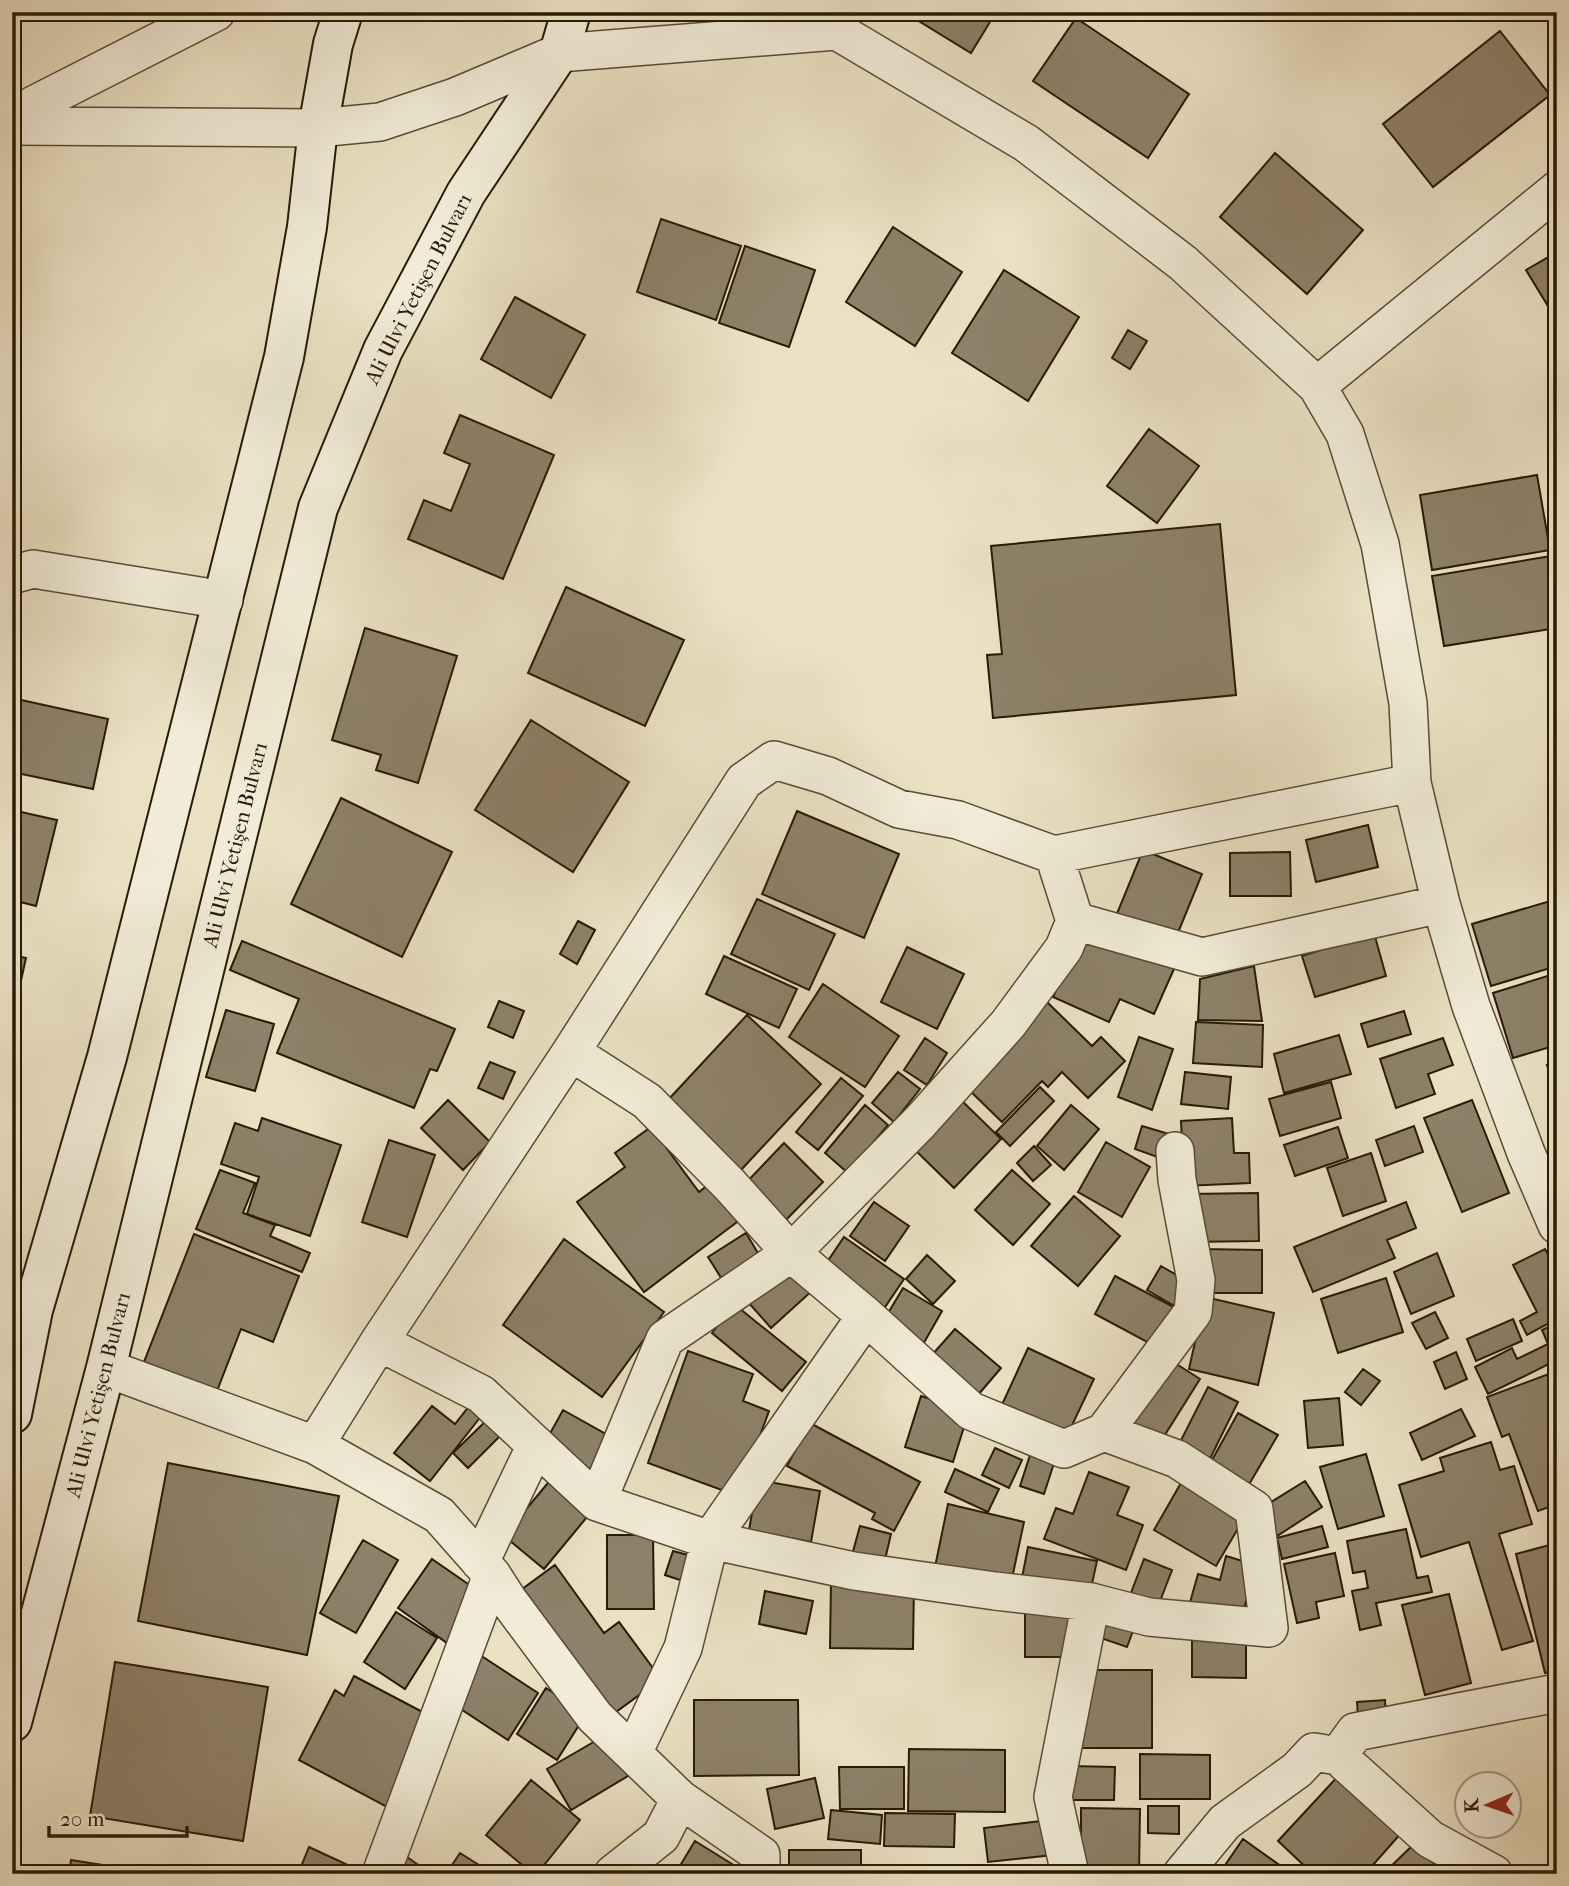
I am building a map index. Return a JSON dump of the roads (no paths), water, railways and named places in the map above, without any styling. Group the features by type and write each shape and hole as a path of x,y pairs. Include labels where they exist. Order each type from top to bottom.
{"main road":[{"path":"12,1414 23,1308 107,1057 284,357 307,227 318,128 333,44 343,12"},
{"name":"Ali Ulvi Yetişen Bulvarı","path":"12,1723 106,1368 318,508 383,350 466,193 559,53 571,12"}],"street":[{"path":"12,116 216,12"},
{"path":"801,12 1026,143 1183,263 1317,386 1345,434 1380,544 1408,703 1412,783 1441,904 1471,1006 1526,1153 1557,1225"},
{"path":"12,126 318,128 380,122 455,97 559,53 837,31"},
{"path":"1317,386 1557,190"},
{"path":"12,575 33,569 224,600"},
{"path":"315,1445 379,1342 571,1052 744,781 774,760 828,776 899,808 958,820 1054,855 1412,783"},
{"path":"597,1502 665,1339 791,1253 920,1122 1008,1024 1064,948 1075,921 1054,855"},
{"path":"1075,921 1202,957 1441,904"},
{"path":"571,1052 647,1101 730,1185 791,1253 866,1315 971,1411 1064,1449 1104,1432 1193,1312 1196,1280 1177,1180 1175,1151"},
{"path":"633,1754 683,1648 710,1540 866,1315"},
{"path":"379,1342 481,1394 597,1502 710,1540 854,1571 1091,1602 1149,1617 1269,1628 1254,1509 1177,1459 1104,1432"},
{"path":"106,1368 315,1445 439,1515 486,1569 595,1717 680,1799 761,1855 761,1874"},
{"path":"381,1874 486,1569 536,1445"},
{"path":"1070,1874 1053,1797 1091,1602"},
{"path":"1338,1756 1355,1732 1557,1693"},
{"path":"1182,1874 1225,1822 1297,1770 1314,1752 1338,1756 1430,1839 1477,1869"},
{"path":"613,1874 661,1836 680,1799"}]}
